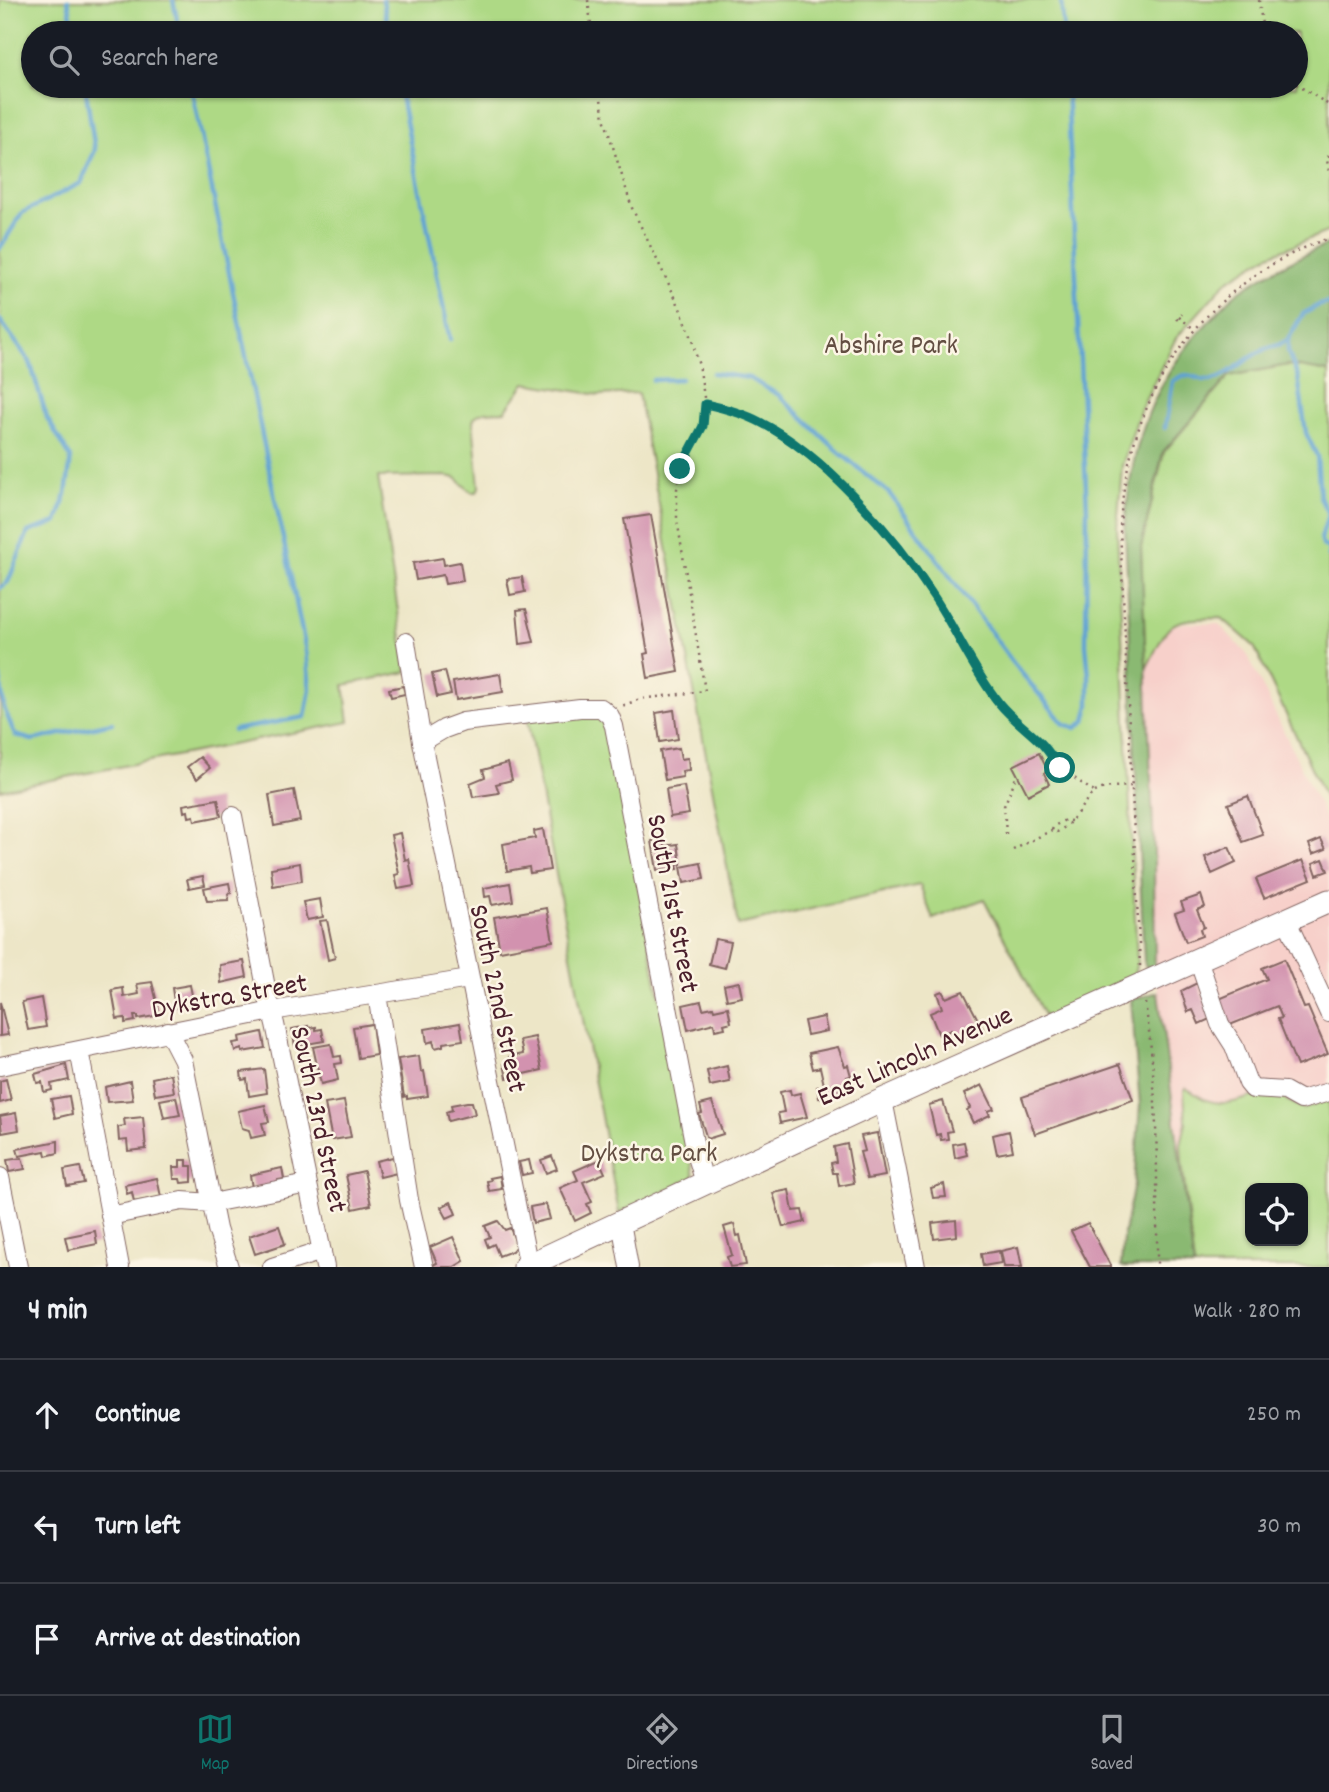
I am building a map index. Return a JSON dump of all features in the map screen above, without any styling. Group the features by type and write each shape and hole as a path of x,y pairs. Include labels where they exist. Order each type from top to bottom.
{"main road":[{"name":"East Lincoln Avenue","path":"528,1266 883,1100 1329,901"}],"street":[{"name":"South 22nd Street","path":"406,642 422,742 528,1266"},
{"path":"422,742 463,722 592,707 601,708 610,716"},
{"name":"South 21st Street","path":"610,716 696,1153 705,1183"},
{"name":"South 23rd Street","path":"233,816 324,1259"},
{"path":"1286,919 1329,1013"},
{"path":"1198,959 1220,1024 1231,1039 1248,1083 1253,1089 1286,1091 1301,1100 1329,1092"},
{"name":"Dykstra Street","path":"0,1066 272,1011 469,979"},
{"path":"377,994 409,1200 424,1267"},
{"path":"168,1031 183,1060 221,1246 229,1267"},
{"path":"79,1050 120,1267"},
{"path":"883,1100 916,1267"},
{"path":"0,1177 18,1267"},
{"path":"110,1216 182,1201 212,1203 308,1184"},
{"path":"621,1222 629,1267"},
{"path":"272,1267 324,1259"}],"path":[{"path":"588,0 591,21"},
{"path":"1259,0 1262,21"},
{"path":"1308,91 1329,105"},
{"path":"601,98 604,118 632,208 690,332 705,404 703,426 680,469 677,499 677,519 705,691 640,699 625,704 610,716"},
{"path":"1329,155 1329,171"},
{"path":"1157,1267 1157,1131 1142,984 1119,528 1121,492 1134,439 1147,407 1163,374 1194,329 1231,292 1270,265 1306,246 1329,238"},
{"path":"1179,317 1194,329"},
{"path":"705,404 759,421 790,439 855,499 933,594 998,702 1020,726 1041,743 1060,768 1094,792"},
{"path":"1006,834 1004,806 1017,775"},
{"path":"1013,850 1052,831 1057,832 1068,827 1094,792 1132,786"}],"shaded area":[{"path":"1186,623 1219,624 1247,654 1329,826 1329,1098 1181,1158 1155,968 1154,851 1145,671 1168,627"}],"green space":[{"name":"Abshire Park","path":"0,0 1329,0 1329,231 1267,256 1226,282 1176,338 1141,408 1122,466 1117,528 1137,962 1134,975 1046,1019 984,899 933,919 920,885 738,925 638,393 599,395 525,383 505,411 482,413 473,421 479,487 477,492 471,492 456,478 447,476 378,477 407,672 344,685 349,722 0,790"},
{"path":"1329,244 1329,372 1288,365 1229,376 1163,452 1141,547 1154,851 1155,968 1149,971 1144,963 1125,528 1132,468 1148,414 1160,388 1192,340 1236,294 1261,277"},
{"path":"1288,365 1329,372 1329,806 1254,646 1222,618 1189,620 1172,626 1165,633 1145,671 1141,547 1164,452 1229,376"},
{"name":"Dykstra Park","path":"574,712 606,717 694,1177 619,1213 527,718"},
{"path":"1158,992 1194,1267 1121,1267 1123,1237 1134,1184 1140,1105 1131,1000"},
{"path":"1186,1088 1206,1100 1222,1103 1268,1091 1304,1109 1329,1099 1329,1267 1194,1267 1181,1144 1186,1123"}],"building":[{"path":"651,515 679,672 648,678 644,654 648,653 624,519"},
{"path":"443,558 444,565 460,562 463,581 445,584 443,575 416,580 413,563"},
{"path":"522,577 525,592 510,595 507,579"},
{"path":"526,609 534,642 520,644 517,610"},
{"path":"445,671 451,694 437,697 432,674"},
{"path":"500,674 503,692 456,700 453,682"},
{"path":"403,686 405,694 391,697 389,689"},
{"path":"674,710 678,739 660,742 656,713"},
{"path":"679,748 681,759 688,758 689,770 682,771 683,777 665,780 660,751"},
{"path":"1039,753 1048,771 1044,773 1049,784 1028,795 1013,766"},
{"path":"200,757 210,768 197,779 187,767"},
{"path":"508,763 512,780 496,784 499,793 473,797 470,783 485,777 483,770"},
{"path":"684,786 689,814 670,817 666,789"},
{"path":"294,790 300,821 274,826 269,795"},
{"path":"1248,796 1263,835 1243,842 1228,804"},
{"path":"218,799 221,816 195,821 194,816 189,817 188,811 184,812 183,805"},
{"path":"543,829 550,870 530,873 529,867 507,871 503,844 535,838 534,831"},
{"path":"400,833 414,886 398,889 395,875 399,874 391,835"},
{"path":"664,839 665,846 678,844 681,864 677,865 678,869 657,870 652,841"},
{"path":"1321,839 1326,849 1313,854 1309,844"},
{"path":"1229,847 1236,863 1212,874 1205,857"},
{"path":"1323,859 1328,871 1317,875 1313,863"},
{"path":"1303,860 1311,879 1264,898 1256,879"},
{"path":"300,863 302,881 273,886 271,868"},
{"path":"701,863 704,879 684,883 681,867"},
{"path":"203,876 205,885 189,888 187,879"},
{"path":"229,883 229,900 207,901 204,888"},
{"path":"510,883 513,901 492,905 490,896 485,897 484,888"},
{"path":"1201,895 1205,907 1197,910 1204,927 1200,929 1202,936 1186,942 1175,913 1184,910 1181,902"},
{"path":"320,899 323,917 307,920 303,902"},
{"path":"547,908 553,941 500,951 494,917"},
{"path":"327,920 335,958 328,960 320,921"},
{"path":"715,939 731,942 725,968 709,964"},
{"path":"1284,959 1304,1008 1308,1007 1328,1054 1297,1066 1278,1019 1282,1018 1277,1006 1230,1025 1219,999 1267,979 1262,968"},
{"path":"244,961 247,977 221,983 220,965"},
{"path":"152,982 160,1015 138,1019 138,1016 134,1016 135,1021 125,1023 125,1018 117,1019 112,990 123,988 124,997 139,994 137,984"},
{"path":"739,982 742,997 727,1000 724,985"},
{"path":"1197,983 1212,1018 1199,1024 1193,1010 1188,1012 1181,991"},
{"path":"190,985 194,1005 175,1008 172,988"},
{"path":"942,991 946,998 963,991 983,1029 959,1039 955,1038 951,1030 939,1035 930,1013 942,1008 937,993"},
{"path":"41,998 46,1027 28,1030 22,1002"},
{"path":"701,1001 703,1009 728,1007 731,1022 724,1024 725,1028 715,1030 714,1023 688,1030 683,1005"},
{"path":"0,1002 8,1035 0,1036"},
{"path":"824,1017 827,1031 807,1035 804,1021"},
{"path":"460,1023 463,1040 443,1043 443,1046 435,1048 433,1041 427,1043 425,1029"},
{"path":"372,1024 376,1055 358,1058 353,1027"},
{"path":"316,1027 316,1030 322,1029 324,1041 295,1046 292,1029"},
{"path":"262,1032 265,1048 235,1051 233,1043 240,1042 239,1037"},
{"path":"535,1037 542,1070 507,1078 504,1064 510,1063 509,1057 523,1054 520,1040"},
{"path":"331,1044 334,1057 341,1056 342,1063 335,1064 338,1080 321,1084 313,1047"},
{"path":"838,1047 845,1066 848,1065 851,1076 847,1077 849,1084 838,1086 840,1093 819,1098 817,1087 824,1085 820,1067 813,1069 809,1053"},
{"path":"419,1056 428,1096 407,1099 407,1096 404,1097 398,1059"},
{"path":"1120,1064 1133,1100 1035,1134 1022,1097"},
{"path":"66,1065 69,1080 51,1084 52,1090 44,1092 42,1082 37,1083 35,1074"},
{"path":"727,1066 730,1082 710,1086 707,1071"},
{"path":"264,1069 267,1093 249,1096 247,1079 242,1080 241,1072"},
{"path":"171,1074 174,1092 155,1095 152,1078"},
{"path":"6,1079 11,1100 0,1103 0,1081"},
{"path":"130,1081 133,1100 107,1102 105,1087"},
{"path":"982,1085 994,1109 988,1111 990,1115 973,1123 964,1094"},
{"path":"790,1090 791,1095 800,1093 807,1117 780,1123 778,1113 784,1112 780,1092"},
{"path":"69,1096 72,1114 55,1118 51,1099"},
{"path":"176,1097 180,1115 164,1118 160,1100"},
{"path":"344,1101 351,1137 332,1140 325,1104"},
{"path":"943,1101 952,1131 947,1132 948,1139 941,1140 940,1134 936,1135 929,1105"},
{"path":"472,1102 475,1114 448,1121 446,1112 452,1110 451,1105"},
{"path":"712,1102 723,1134 707,1139 699,1114 702,1113 700,1105"},
{"path":"265,1105 269,1122 262,1123 265,1135 251,1138 249,1130 242,1128 238,1111"},
{"path":"16,1113 19,1130 2,1133 0,1116"},
{"path":"143,1117 146,1149 128,1151 127,1140 119,1141 118,1127 125,1126 124,1119"},
{"path":"1009,1131 1013,1151 997,1154 993,1135"},
{"path":"877,1133 885,1176 867,1179 860,1152 865,1151 861,1136"},
{"path":"58,1141 58,1153 46,1156 45,1151 19,1156 17,1149"},
{"path":"964,1142 967,1155 955,1158 953,1144"},
{"path":"847,1144 854,1183 839,1186 837,1173 833,1173 831,1163 836,1162 834,1147"},
{"path":"552,1156 557,1169 546,1173 541,1160"},
{"path":"393,1157 397,1173 380,1177 376,1161"},
{"path":"22,1158 25,1169 9,1172 7,1160"},
{"path":"180,1160 187,1160 187,1166 192,1166 192,1182 181,1183 180,1179 174,1179 173,1167 180,1167"},
{"path":"529,1160 532,1173 522,1175 519,1162"},
{"path":"599,1160 605,1173 583,1182 592,1202 587,1204 591,1213 575,1221 560,1188 578,1180 574,1171"},
{"path":"80,1167 84,1183 67,1186 64,1170"},
{"path":"282,1168 284,1179 278,1180 279,1187 252,1188 250,1175"},
{"path":"364,1171 371,1205 353,1209 346,1175"},
{"path":"500,1176 502,1189 489,1191 487,1181"},
{"path":"157,1178 161,1197 134,1202 132,1192 127,1194 125,1185"},
{"path":"944,1184 946,1197 933,1198 931,1188"},
{"path":"789,1190 793,1211 802,1210 805,1222 783,1227 773,1193"},
{"path":"451,1202 456,1214 447,1218 441,1207"},
{"path":"546,1204 550,1219 533,1223 530,1207"},
{"path":"956,1220 957,1236 934,1239 932,1223"},
{"path":"498,1221 505,1230 510,1228 517,1245 512,1251 499,1256 494,1244 488,1247 485,1239 490,1237 485,1226"},
{"path":"1088,1223 1111,1267 1090,1267 1071,1231"},
{"path":"734,1224 737,1236 740,1235 746,1265 730,1267 727,1257 732,1255 724,1227"},
{"path":"279,1226 285,1244 255,1254 249,1236"},
{"path":"95,1231 97,1244 68,1250 65,1237"},
{"path":"453,1237 464,1261 454,1267 429,1267 437,1263 430,1247"},
{"path":"1018,1247 1022,1267 1004,1267 1001,1251"},
{"path":"999,1251 1001,1263 983,1266 981,1254"}],"waterway":[{"path":"68,0 72,21"},
{"path":"173,0 177,21"},
{"path":"383,0 387,21"},
{"path":"1061,0 1063,21"},
{"path":"0,248 22,213 81,183 95,150 87,98"},
{"path":"193,98 306,651 310,689 305,717 234,730"},
{"path":"401,98 450,340"},
{"path":"713,373 749,378 779,395 840,453 889,493 1014,664 1064,724 1076,728 1085,721 1089,705 1086,645 1087,509 1068,98"},
{"path":"1329,303 1303,314 1288,339 1288,352 1298,377 1306,433 1317,456 1320,497 1328,514 1321,539 1322,545 1329,548 1329,556"},
{"path":"0,320 30,362 47,418 71,458 66,494 57,522 28,532 8,582 0,588"},
{"path":"1165,428 1173,381 1188,375 1204,380 1215,379 1257,353 1287,340"},
{"path":"653,380 681,379"},
{"path":"0,678 4,708 15,735 32,740 112,723"}],"route":[{"path":"680,469 703,426 705,404 759,421 790,439 855,499 883,530 933,594 998,702 1020,726 1041,743 1060,768"}]}
